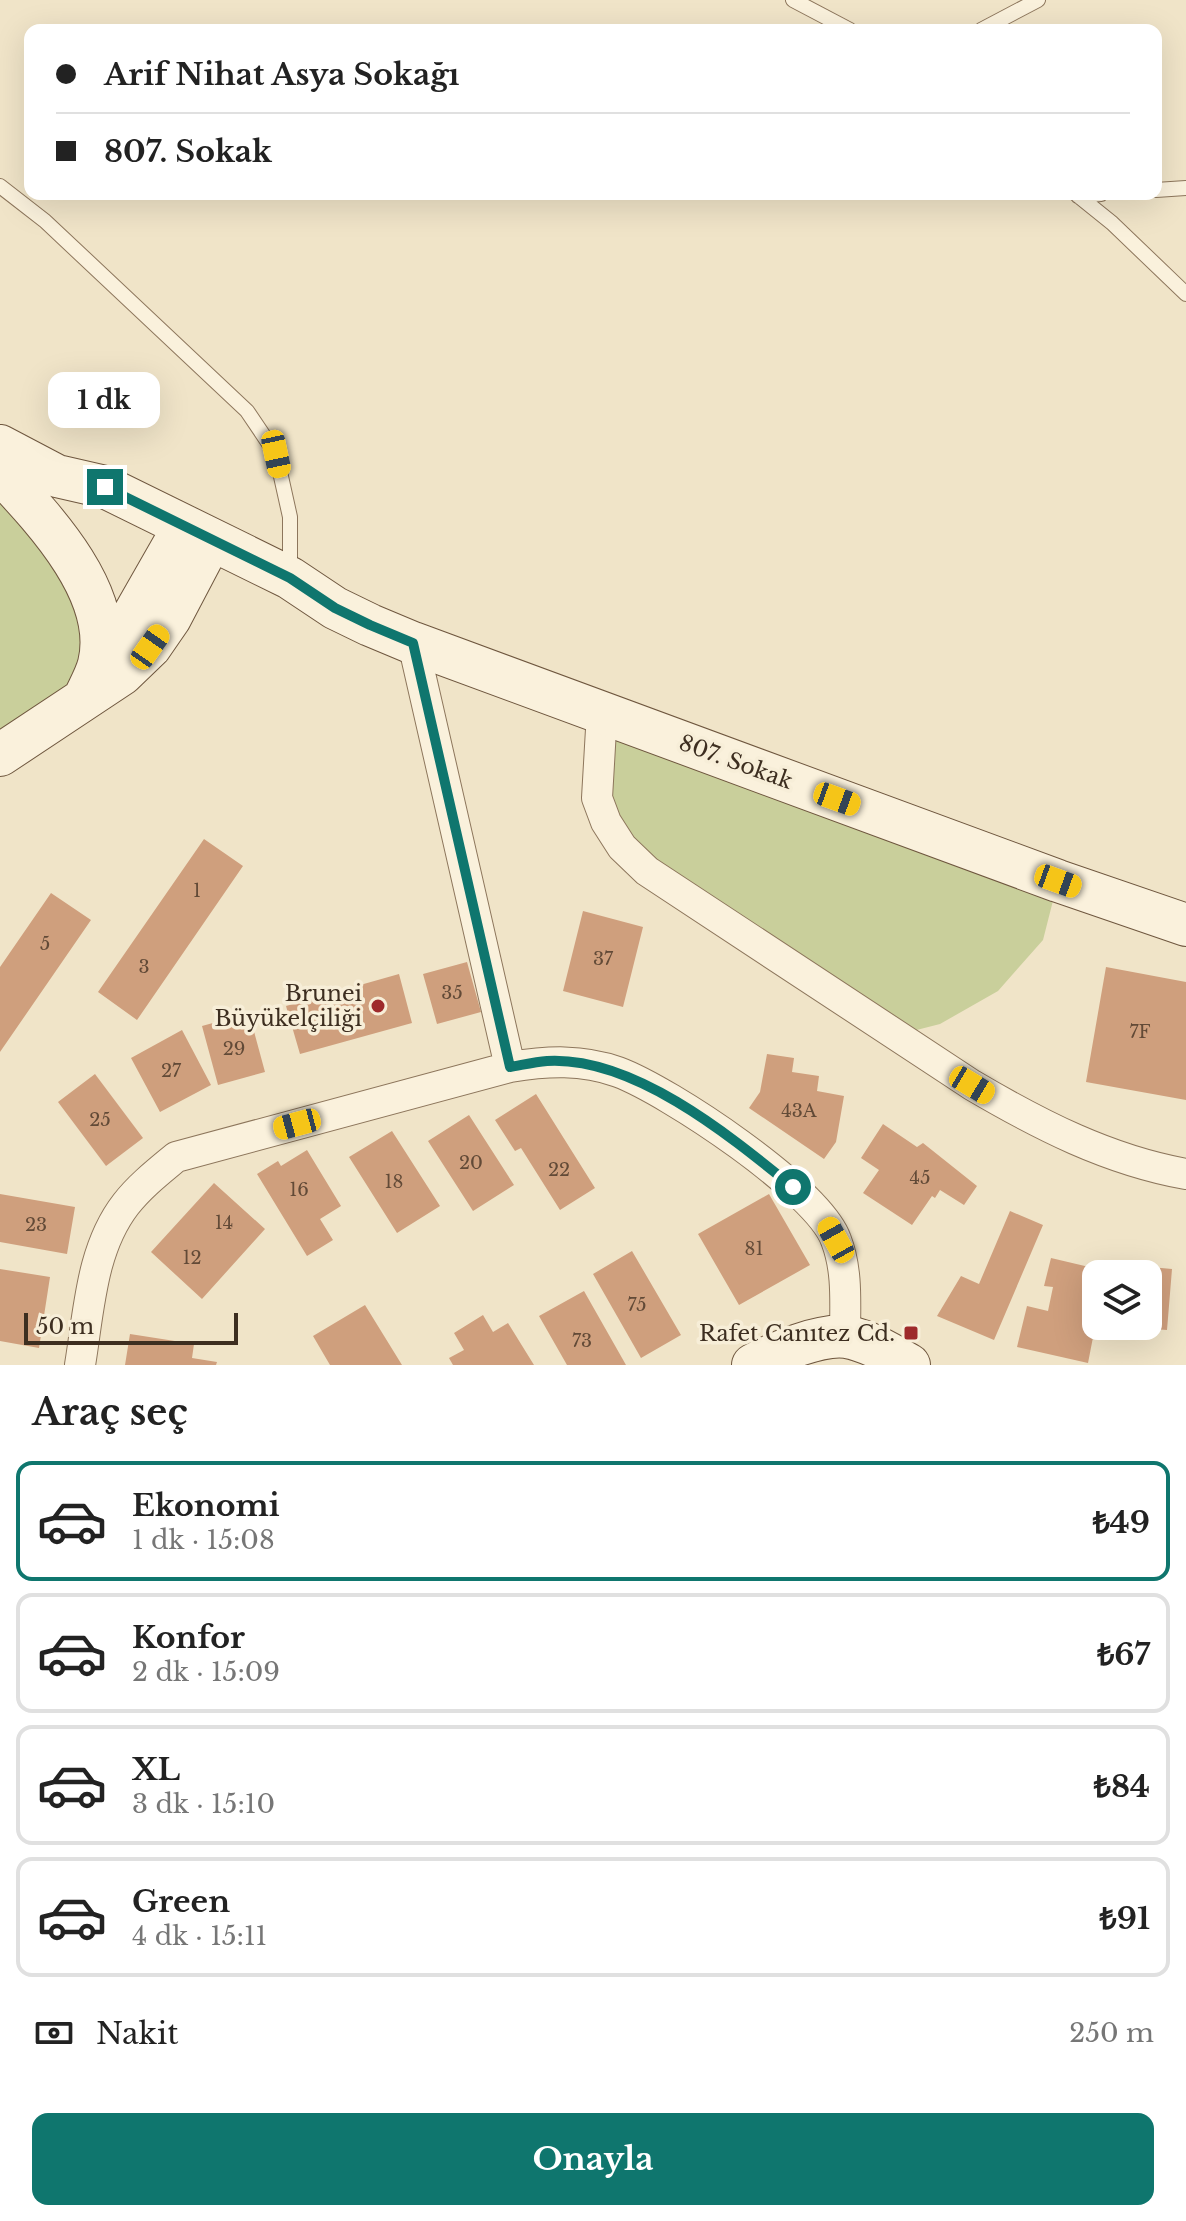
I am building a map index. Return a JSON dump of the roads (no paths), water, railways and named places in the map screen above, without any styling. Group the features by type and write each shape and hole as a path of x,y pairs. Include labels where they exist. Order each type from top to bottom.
{"main road":[{"name":"807. Sokak","path":"0,446 57,476 105,487 281,603 335,608"},
{"path":"0,472 44,521 66,552 96,609 100,622 99,664 84,699"},
{"name":"807. Sokak","path":"191,545 290,578 335,608 413,643 1186,925"},
{"path":"0,755 122,674 150,647 170,618 191,545"},
{"path":"753,1365 806,1342 845,1337 878,1347 909,1365"}],"street":[{"path":"413,643 510,1067"},
{"path":"602,712 597,798 606,822 622,847 647,871 972,1085 1020,1113 1098,1150 1186,1174"},
{"path":"80,1365 97,1263 107,1237 124,1206 147,1180 176,1157 510,1067 548,1061 616,1071 644,1083 724,1134 813,1205 836,1240 845,1277 845,1337"}],"lane":[{"path":"793,0 839,24"},
{"path":"992,24 1038,0"},
{"path":"0,186 45,221 247,411 276,454 290,517 290,578"},
{"path":"1162,190 1186,188"},
{"path":"1083,200 1112,223 1186,294"}],"place":[{"name":"Brunei Büyükelçiliği","path":"378,1006"},
{"name":"Rafet Canıtez Cd.","path":"911,1333"}]}
